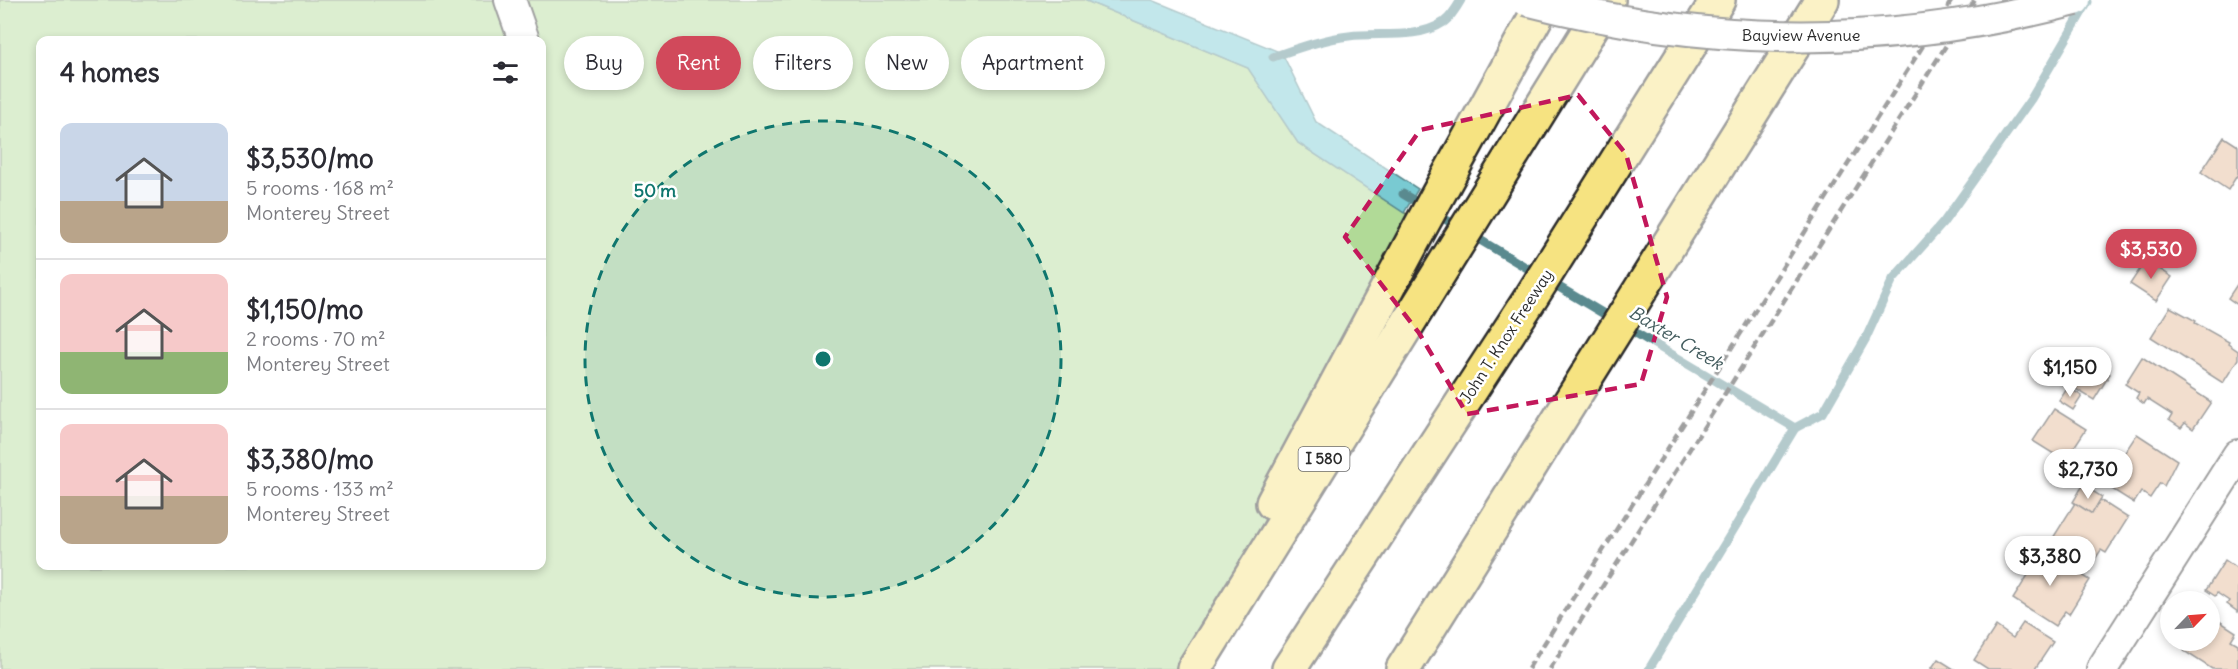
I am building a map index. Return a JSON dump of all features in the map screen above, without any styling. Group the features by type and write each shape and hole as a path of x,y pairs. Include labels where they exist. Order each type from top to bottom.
{"highway":[{"path":"1185,669 1422,224 1545,0"},
{"name":"I 580","path":"1194,669 1608,0"},
{"name":"John T. Knox Freeway","path":"1289,669 1532,296 1718,0"},
{"path":"1403,669 1822,0"}],"street":[{"path":"510,0 524,36"},
{"name":"Bayview Avenue","path":"1526,0 1587,14 1679,29 1756,37 1800,38 1914,31 2000,17 2075,0"},
{"path":"2102,669 2238,455"}],"highlighted area":[{"path":"1578,95 1626,154 1667,297 1641,384 1467,414 1419,333 1345,237 1420,130"}],"green space":[{"path":"0,0 1084,0 1248,68 1298,143 1422,224 1185,669 0,669"}],"water":[{"path":"1084,0 1152,0 1282,53 1316,122 1418,189 1404,213 1298,143 1248,68"}],"building":[{"path":"2224,137 2238,146 2238,174 2228,190 2201,172"},
{"path":"2146,260 2172,277 2156,301 2130,284"},
{"path":"2238,283 2238,305 2228,298"},
{"path":"2170,307 2229,342 2228,344 2238,351 2238,359 2223,383 2151,337"},
{"path":"2142,357 2211,402 2193,429 2185,423 2181,428 2169,420 2172,415 2147,399 2144,404 2136,398 2139,393 2125,384"},
{"path":"2086,358 2110,374 2094,400 2069,385"},
{"path":"2068,387 2082,396 2073,410 2059,401"},
{"path":"2054,409 2086,429 2065,461 2033,441"},
{"path":"2137,434 2177,460 2164,486 2160,483 2150,498 2141,492 2134,503 2104,484"},
{"path":"2083,485 2102,497 2092,514 2073,502"},
{"path":"2100,500 2128,518 2106,553 2101,550 2092,564 2053,538 2075,503 2092,514"},
{"path":"2037,545 2090,580 2069,614 2065,611 2055,626 2013,599 2033,567 2026,562"},
{"path":"2225,560 2238,569 2238,612 2227,604 2229,601 2220,595 2220,591 2206,590"},
{"path":"2220,622 2236,632 2231,640 2238,644 2238,669 2212,669 2184,651 2220,651"},
{"path":"2023,623 2053,642 2035,669 1988,669 1974,660 1996,626 2013,638"},
{"path":"1938,659 1954,669 1931,669"}],"waterway":[{"path":"1273,57 1339,37 1410,33 1433,28 1444,22 1461,0"},
{"name":"Baxter Creek","path":"1403,194 1795,428 1823,413 1866,338 1893,279 1943,223 2031,99 2088,2"},
{"path":"1649,669 1795,428"}],"railway":[{"path":"1528,669 1952,0"},
{"path":"1550,669 1975,0"}]}
